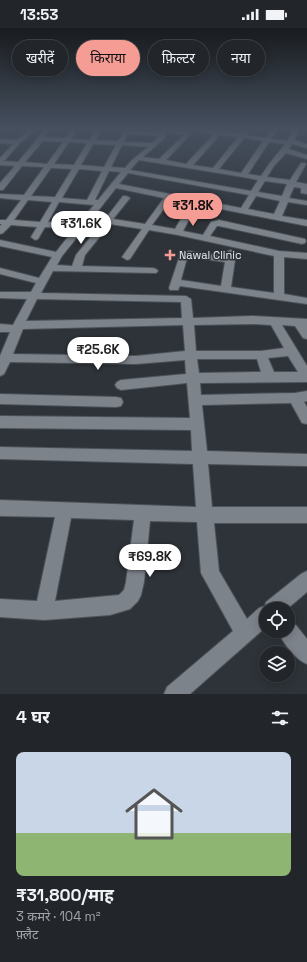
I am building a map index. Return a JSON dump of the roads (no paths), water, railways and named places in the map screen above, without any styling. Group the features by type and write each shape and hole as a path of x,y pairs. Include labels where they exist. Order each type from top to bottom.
{"street":[{"path":"0,188 23,160"},
{"path":"0,231 4,222 26,198 53,160"},
{"path":"35,237 81,160"},
{"path":"90,202 111,160"},
{"path":"0,371 18,327 58,255 127,170 137,160"},
{"path":"154,160 291,183 305,186 304,191 307,192"},
{"path":"127,257 161,206 170,189 191,160"},
{"path":"215,170 223,160"},
{"path":"243,175 253,160"},
{"path":"243,211 274,160"},
{"path":"277,218 291,183 305,160"},
{"path":"0,163 127,170 170,189 243,211 307,223"},
{"path":"296,175 307,177"},
{"path":"115,186 254,194 307,204"},
{"path":"0,196 101,203"},
{"path":"76,269 81,255 126,198"},
{"path":"178,232 189,212"},
{"path":"89,218 178,232 279,254 307,256"},
{"path":"4,222 82,227"},
{"path":"205,238 214,224 219,223 302,241"},
{"path":"294,256 307,231"},
{"path":"0,243 58,255"},
{"path":"226,289 232,244"},
{"path":"172,297 183,257 186,255 189,254 230,260"},
{"path":"279,254 279,297"},
{"path":"50,268 153,271"},
{"path":"0,271 42,282"},
{"path":"176,282 307,301"},
{"path":"0,295 35,294 172,297 186,299 210,574 245,633"},
{"path":"0,328 252,320 303,323 307,335"},
{"path":"274,321 307,377"},
{"path":"5,358 136,360 191,356 261,355 292,352"},
{"path":"261,355 269,376"},
{"path":"121,385 193,378 269,376 307,377"},
{"path":"195,400 301,397 307,419"},
{"path":"0,399 116,402"},
{"path":"0,422 197,424"},
{"path":"0,453 307,460"},
{"path":"0,508 205,515 307,515"},
{"path":"44,611 65,510"},
{"path":"0,608 44,611 110,606 124,603 132,595 135,582 142,513"},
{"path":"281,602 307,580"},
{"path":"174,694 259,621"},
{"path":"294,638 307,654"}],"place":[{"name":"Nawal Clinic","path":"170,255"}]}
